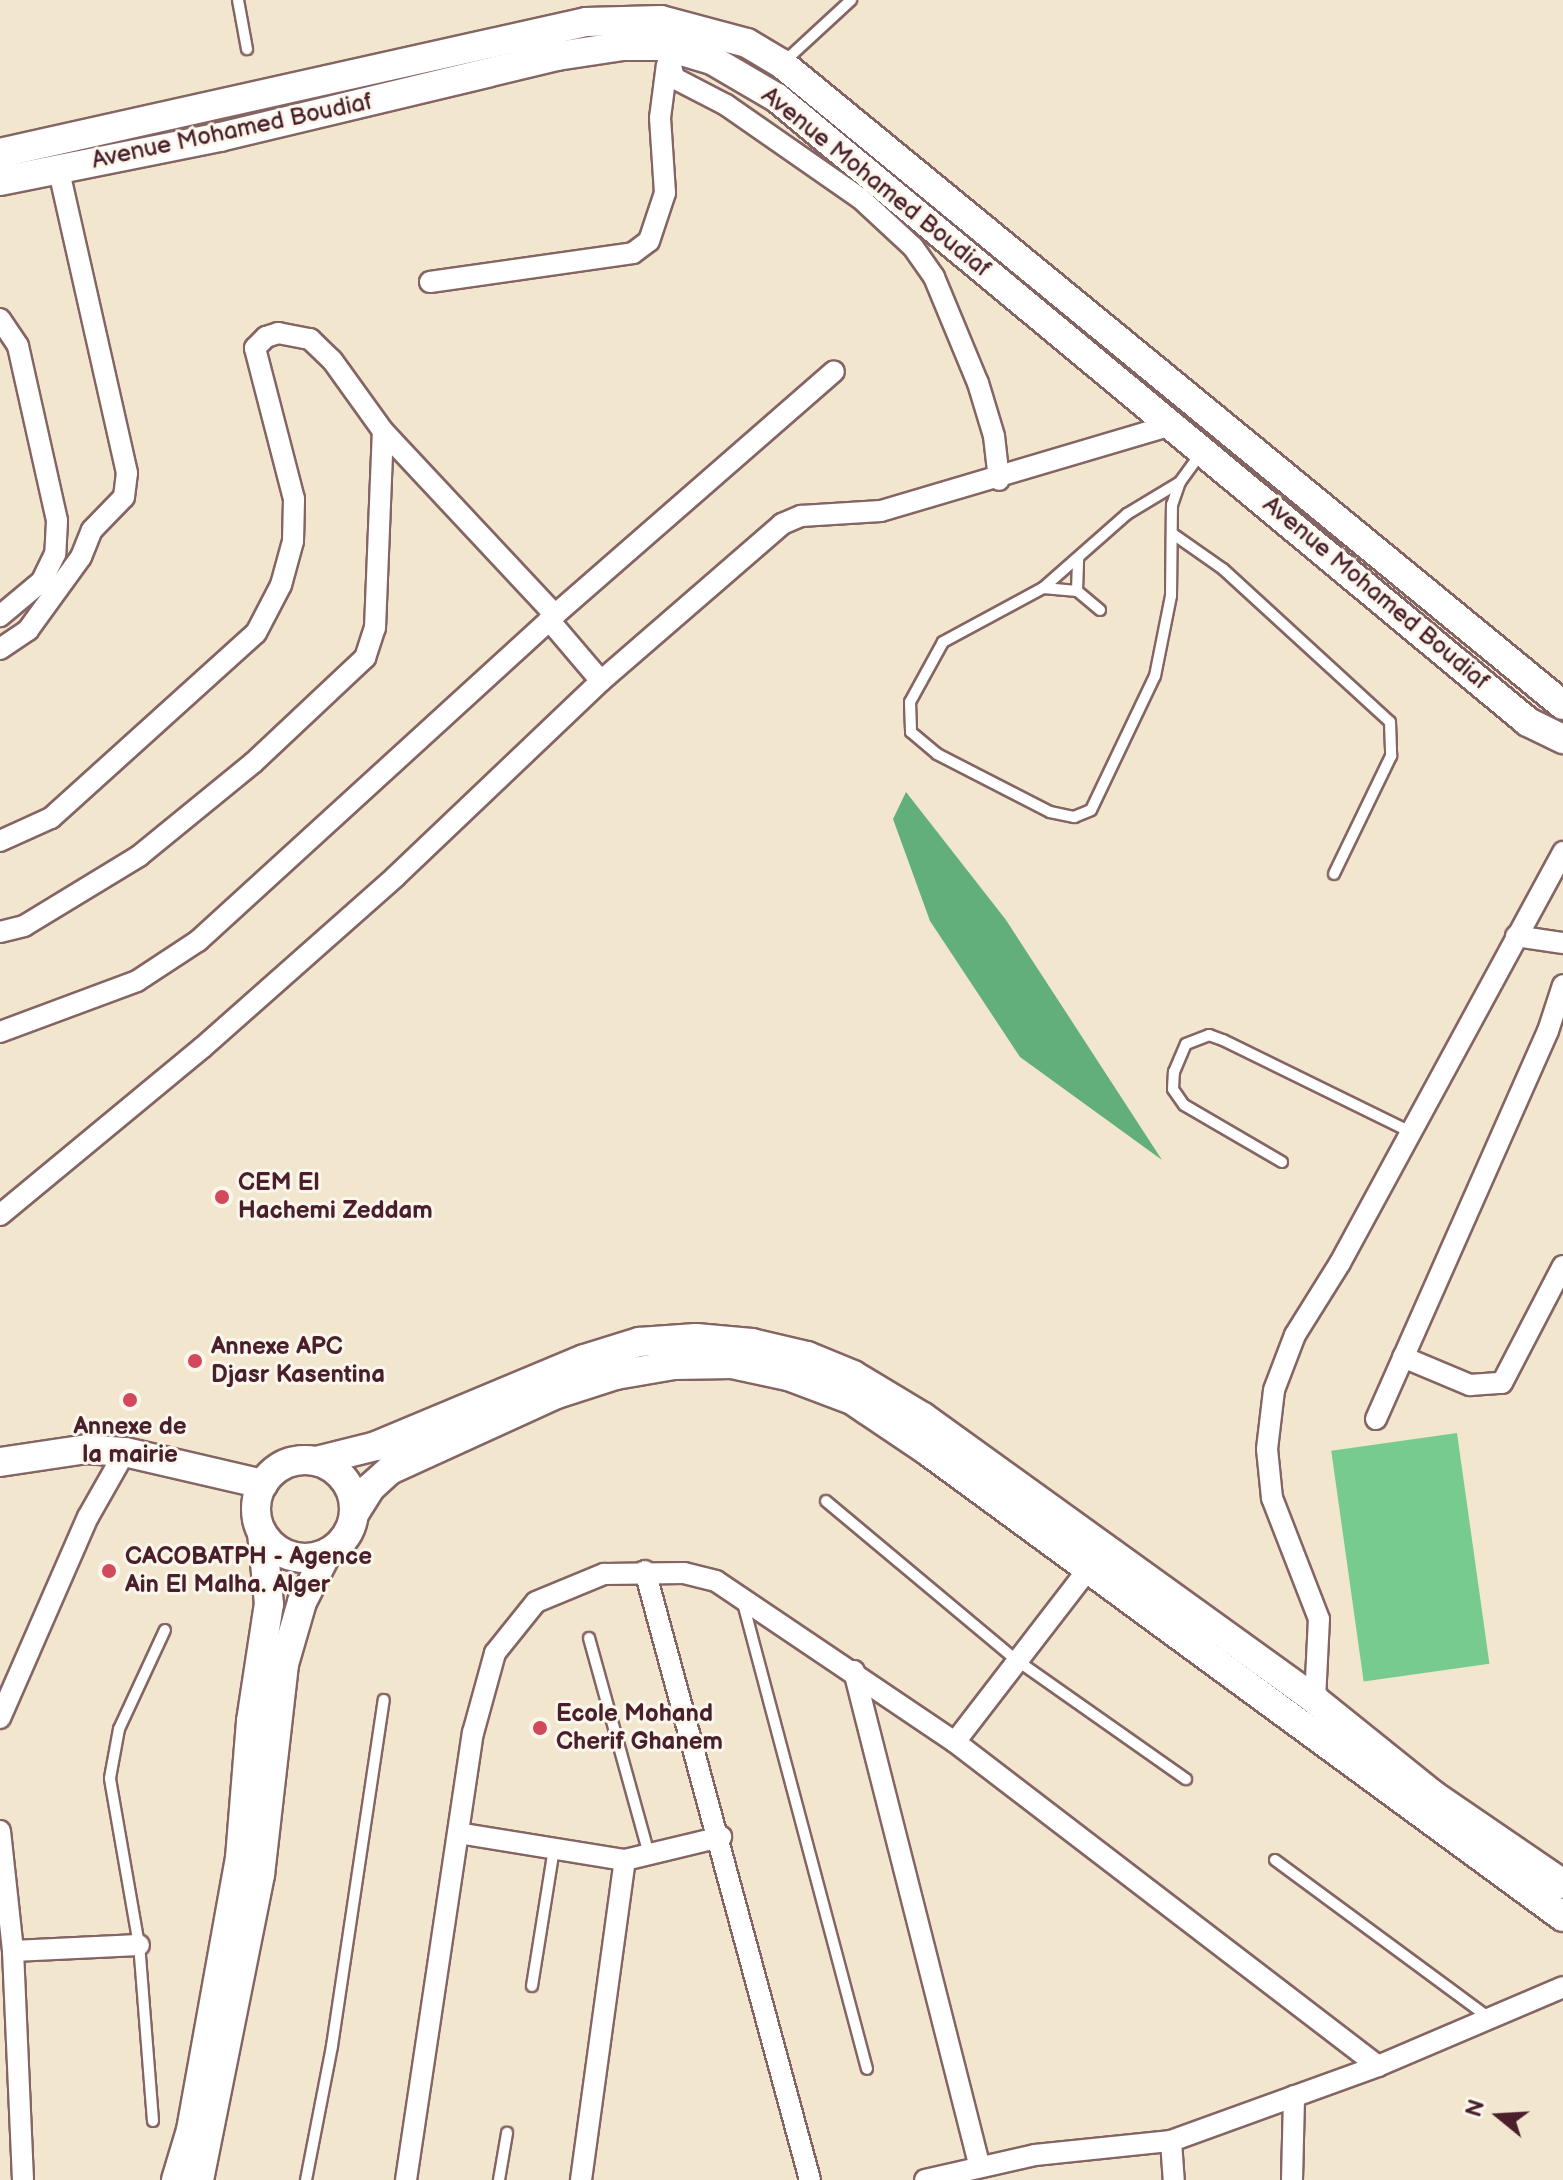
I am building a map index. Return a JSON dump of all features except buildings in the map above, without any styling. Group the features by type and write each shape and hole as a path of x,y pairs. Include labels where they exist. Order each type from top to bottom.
{"main road":[{"name":"Avenue Mohamed Boudiaf","path":"0,153 586,22 664,43 712,60 777,98 1204,448 1528,722 1563,739"},
{"name":"Avenue Mohamed Boudiaf","path":"0,181 220,137 557,56 664,43 747,43 782,64 1563,705"},
{"path":"176,2180 191,2130 240,1858 251,1721 269,1604 262,1533 256,1509 263,1484 285,1464 316,1461 376,1446 584,1359 639,1342 696,1338 752,1343 853,1375 923,1417 1305,1693 1433,1795 1563,1884"},
{"path":"199,2180 260,1875 284,1664 302,1602 327,1553 345,1536 370,1488 390,1470 557,1394 616,1375 674,1365 732,1364 788,1376 852,1400 1563,1917"},
{"path":"0,1462 87,1449 125,1452 263,1484"},
{"path":"316,1461 345,1480 354,1514"},
{"path":"262,1533 271,1545 298,1558 327,1553"},
{"path":"1288,1716 1308,1716 1305,1693"}],"street":[{"path":"430,282 633,253 649,241 665,193 660,118 664,43"},
{"path":"664,43 678,80 726,105 860,198 913,247 934,277 978,383 994,436 999,480"},
{"path":"0,649 28,630 81,557 92,530 124,497 127,473 58,168"},
{"path":"0,319 18,346 57,521 55,554 42,581 0,616"},
{"path":"0,841 51,818 256,633 269,609 293,541 294,499 255,348 278,333 310,339 332,360 383,431 552,618 601,681"},
{"path":"0,1032 137,981 198,941 552,618 834,371"},
{"path":"0,1215 202,1048 395,877 601,681 782,524 801,516 881,511 999,480 1175,424"},
{"path":"0,932 24,926 139,856 253,763 365,658 375,628 383,431"},
{"path":"1305,1693 1321,1648 1319,1619 1272,1498 1267,1449 1274,1390 1295,1335 1411,1132 1563,852"},
{"path":"1516,936 1563,943"},
{"path":"1376,1419 1548,1031 1563,985"},
{"path":"1403,1357 1470,1385 1502,1383 1555,1296 1563,1266"},
{"path":"0,1718 88,1517 125,1452"},
{"path":"955,1742 1015,1659 1088,1569"},
{"path":"645,1571 721,1837 810,2180"},
{"path":"406,2180 458,1833 485,1681 513,1625 536,1602 564,1587 604,1574 645,1571 716,1581 742,1597 955,1742 1378,2066"},
{"path":"854,1671 970,2171"},
{"path":"0,1831 13,1951 23,2180"},
{"path":"458,1833 625,1860 721,1837"},
{"path":"581,2180 625,1860"},
{"path":"13,1951 139,1945"},
{"path":"925,2180 1171,2141 1378,2066 1563,1987"},
{"path":"1292,2180 1294,2096"},
{"path":"1171,2141 1174,2180"}],"lane":[{"path":"238,0 247,49"},
{"path":"782,64 851,0"},
{"path":"1180,482 1127,514 1043,588 943,642 910,702 911,732 937,754 1050,812 1074,817 1091,810 1155,676 1171,596 1172,505 1180,482 1204,448"},
{"path":"1173,534 1223,569 1390,722 1391,756 1334,874"},
{"path":"1077,591 1078,558"},
{"path":"1043,588 1077,591 1100,610"},
{"path":"1282,1162 1184,1105 1173,1089 1174,1072 1186,1044 1209,1035 1223,1040 1411,1132"},
{"path":"826,1501 1015,1659 1186,1779"},
{"path":"742,1597 867,2069"},
{"path":"153,2121 139,1945 110,1778 112,1753 165,1630"},
{"path":"589,1638 649,1855"},
{"path":"306,2180 332,2046 384,1700"},
{"path":"532,1986 554,1849"},
{"path":"1275,1860 1488,2017"},
{"path":"499,2180 507,2133"}],"green space":[{"path":"906,792 1006,920 1162,1160 1020,1057 930,921 893,819"},
{"path":"1457,1433 1489,1664 1364,1681 1331,1451"}],"place":[{"name":"CEM El Hachemi Zeddam","path":"222,1197"},
{"name":"Annexe APC Djasr Kasentina","path":"195,1361"},
{"name":"Annexe de la mairie","path":"130,1400"},
{"name":"CACOBATPH - Agence Ain El Malha. Alger","path":"109,1571"},
{"name":"Ecole Mohand Cherif Ghanem","path":"540,1728"}]}
